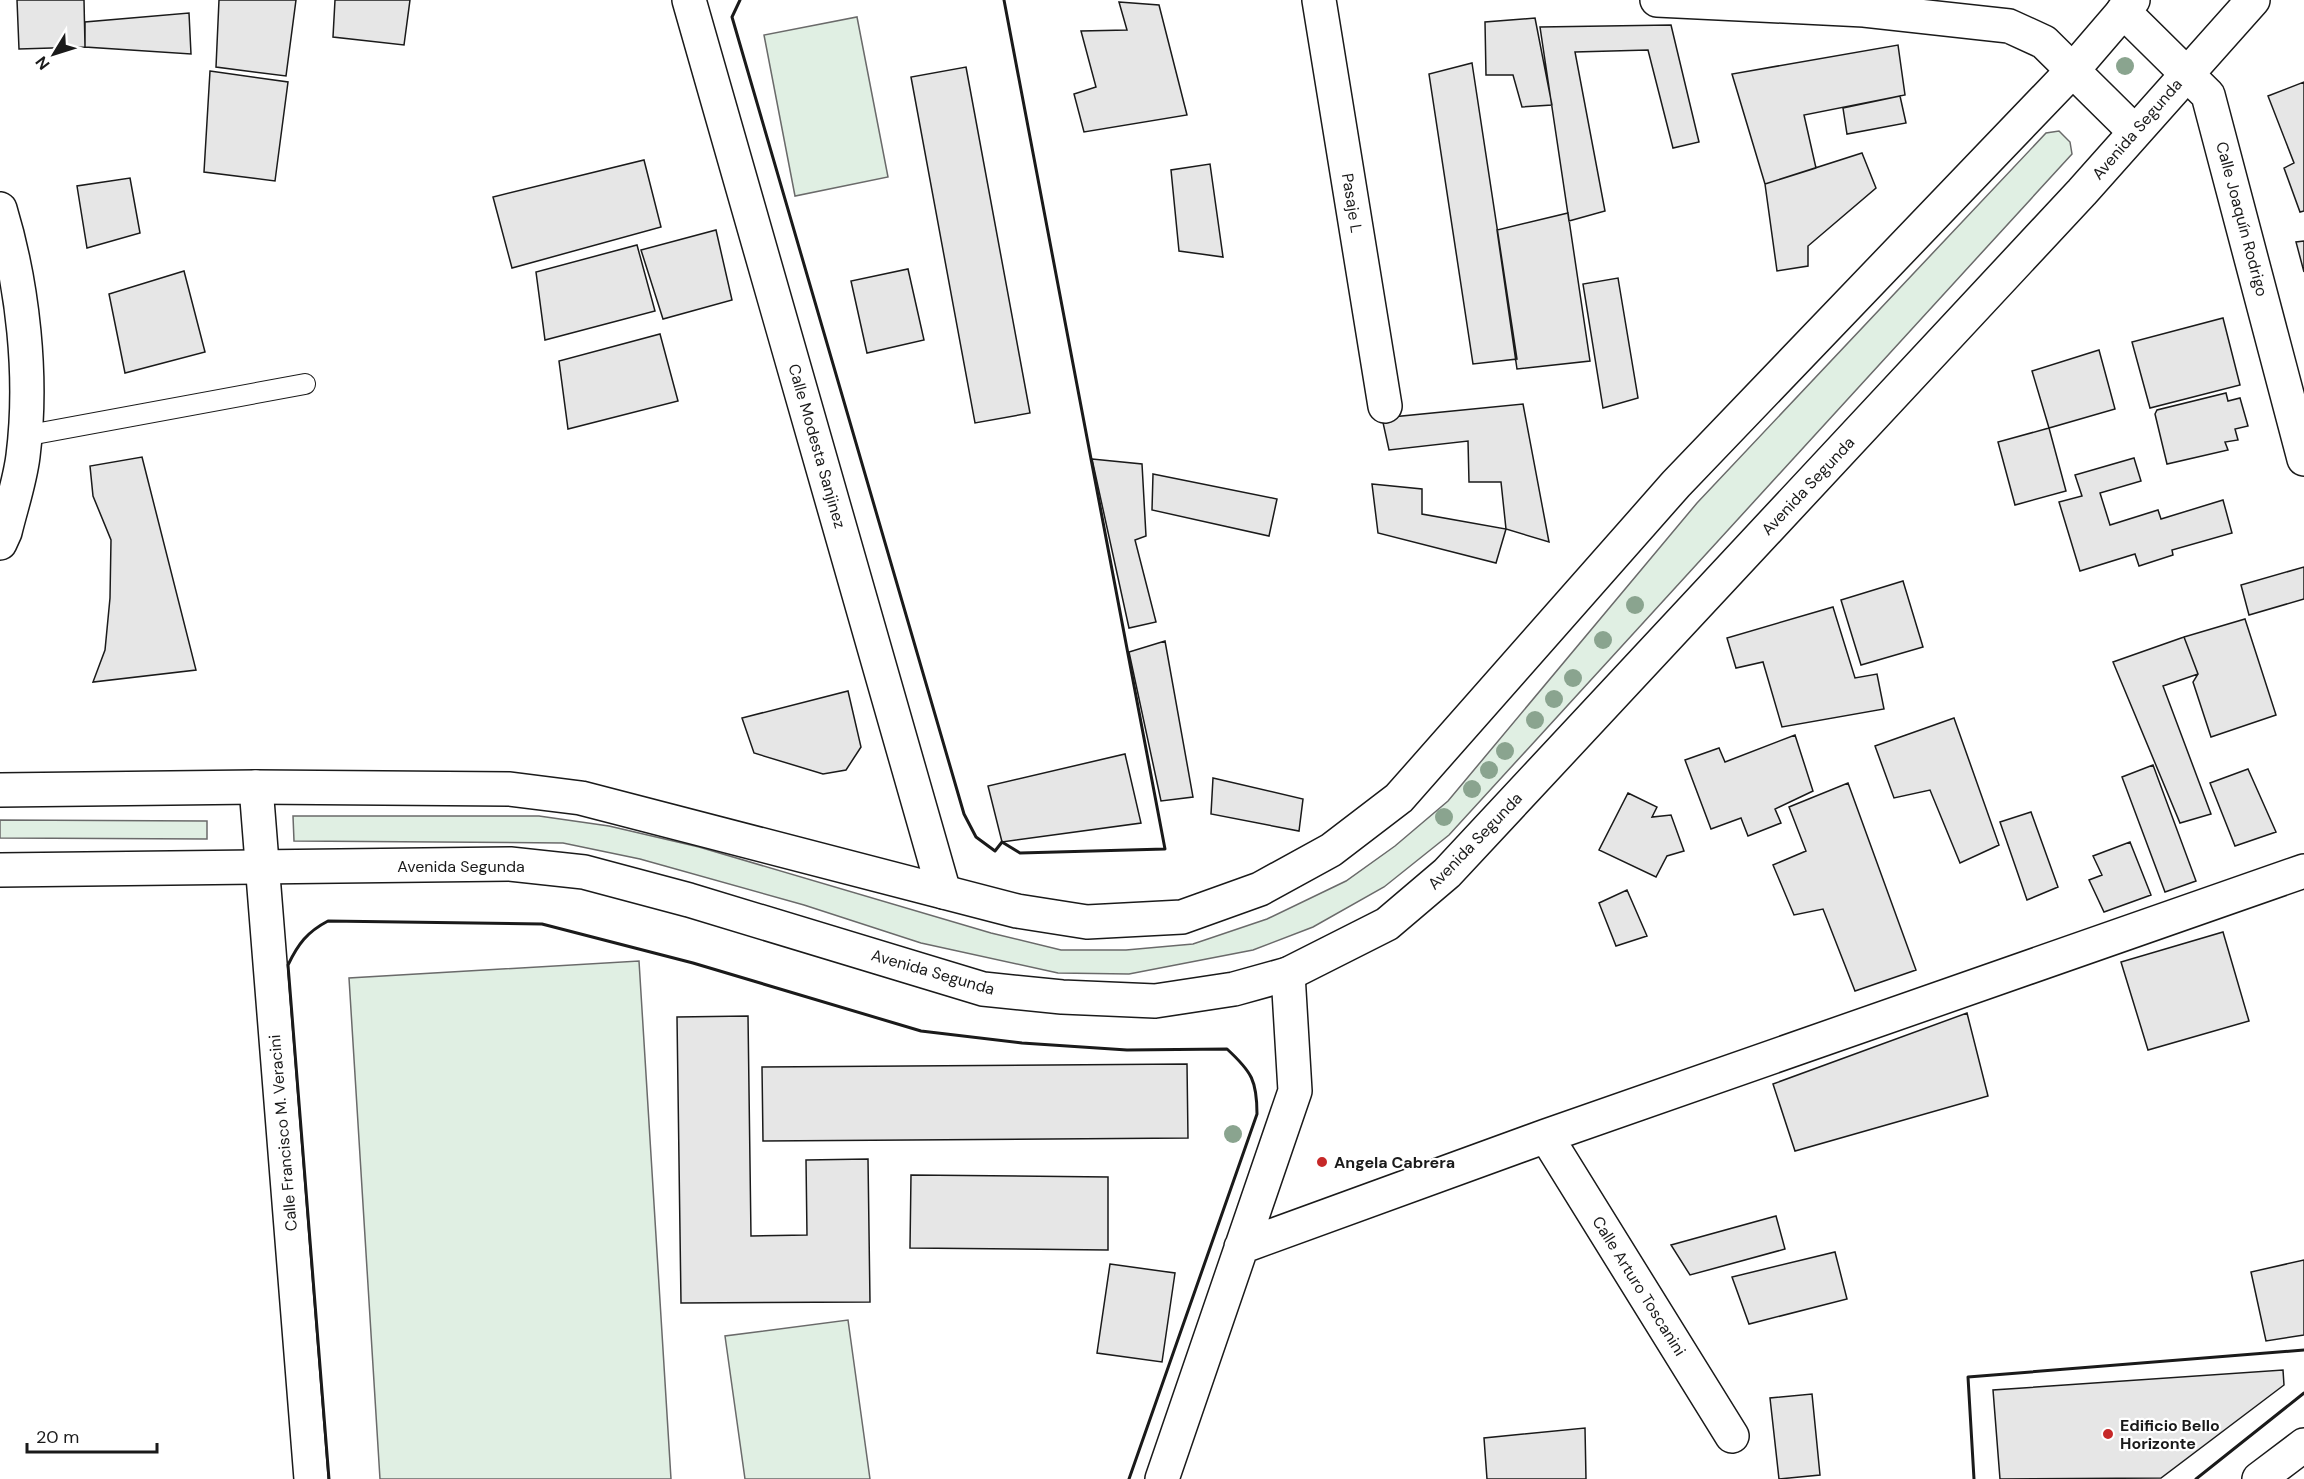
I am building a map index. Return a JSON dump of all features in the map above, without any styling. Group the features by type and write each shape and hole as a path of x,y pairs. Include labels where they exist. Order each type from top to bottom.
{"street":[{"name":"Calle Modesta Sanjinez","path":"689,0 944,892"},
{"name":"Pasaje L","path":"1319,0 1385,406"},
{"path":"1657,0 1863,5 2009,26 2044,42 2134,131"},
{"name":"Avenida Segunda","path":"0,870 510,864 584,872 700,903 983,989 1062,997 1155,1001 1234,989 1288,974 1387,924 1448,873 2082,192 2186,72 2253,0"},
{"path":"0,790 256,787 510,789 580,798 1017,911 1087,922 1182,917 1260,889 1331,850 1399,798 1676,484 2072,71 2128,6"},
{"name":"Calle Joaquín Rodrigo","path":"2128,6 2208,95 2304,459"},
{"path":"0,209 12,250 20,302 27,390 23,456 6,532 0,543"},
{"name":"Calle Francisco M. Veracini","path":"256,787 310,1479"},
{"path":"1241,1247 1546,1136 2304,871"},
{"path":"1162,1479 1295,1091 1288,974"},
{"name":"Calle Arturo Toscanini","path":"1546,1136 1732,1436"},
{"path":"2259,1479 2304,1445"}],"lane":[{"path":"24,436 304,384"}],"green space":[{"path":"857,17 888,177 795,196 764,35"},
{"path":"2059,131 2070,142 2072,154 1449,835 1384,887 1313,927 1253,950 1129,974 1058,973 921,943 804,905 640,859 563,843 294,841 293,816 539,816 609,826 699,847 991,933 1061,950 1126,950 1193,944 1267,919 1346,881 1395,846 1448,801 1697,503 2046,133"},
{"path":"0,820 207,821 207,839 0,838"},
{"path":"639,961 671,1479 380,1479 349,978"},
{"path":"848,1320 870,1479 745,1479 725,1336"}],"building":[{"path":"17,0 84,0 85,47 19,49"},
{"path":"219,0 296,0 286,76 216,67"},
{"path":"335,0 410,0 404,45 333,37"},
{"path":"1119,2 1159,5 1187,115 1084,132 1074,94 1096,87 1081,31 1127,30"},
{"path":"189,13 191,54 85,47 85,22"},
{"path":"1535,18 1552,105 1522,107 1513,75 1486,75 1485,22"},
{"path":"1671,25 1699,142 1673,148 1648,50 1575,52 1605,211 1569,221 1540,27"},
{"path":"1898,45 1905,95 1804,115 1816,168 1765,184 1732,74"},
{"path":"1472,63 1517,359 1473,364 1429,74"},
{"path":"966,67 1030,413 975,423 911,77"},
{"path":"210,71 288,82 275,181 204,172"},
{"path":"2304,82 2304,211 2300,212 2284,168 2294,163 2268,96"},
{"path":"1900,96 1906,123 1847,134 1843,108"},
{"path":"1862,153 1876,188 1808,246 1808,266 1777,271 1765,184"},
{"path":"644,160 661,227 512,268 493,197"},
{"path":"1210,164 1223,257 1179,251 1171,170"},
{"path":"130,178 140,233 87,248 77,186"},
{"path":"1568,213 1590,361 1517,369 1497,230"},
{"path":"716,230 732,300 663,319 641,250"},
{"path":"2304,241 2304,272 2296,242"},
{"path":"637,245 655,311 545,340 536,272"},
{"path":"908,269 924,340 867,353 851,281"},
{"path":"184,271 205,352 125,373 109,294"},
{"path":"1618,278 1638,398 1603,408 1583,284"},
{"path":"2223,318 2240,385 2150,408 2132,342"},
{"path":"660,334 678,401 568,429 559,361"},
{"path":"2099,350 2115,409 2049,428 2032,371"},
{"path":"2226,393 2228,401 2240,398 2248,426 2235,429 2238,440 2225,442 2228,450 2167,464 2155,414 2157,410"},
{"path":"1523,404 1549,542 1506,529 1501,482 1469,482 1468,441 1389,450 1382,418"},
{"path":"2049,428 2066,491 2015,505 1998,442"},
{"path":"142,457 196,670 93,682 105,650 110,598 111,540 93,496 90,466"},
{"path":"2134,458 2141,481 2100,493 2110,525 2158,510 2161,519 2223,500 2232,533 2172,550 2173,555 2139,566 2135,554 2080,571 2059,502 2082,496 2075,475"},
{"path":"1092,459 1142,464 1146,536 1135,540 1156,622 1129,628"},
{"path":"1153,474 1277,499 1269,536 1152,510"},
{"path":"1372,484 1422,489 1422,514 1506,529 1496,563 1378,533"},
{"path":"2304,567 2304,599 2249,615 2241,585"},
{"path":"1903,581 1923,647 1861,665 1841,600"},
{"path":"1833,607 1855,678 1877,674 1884,709 1782,727 1763,662 1736,668 1727,638"},
{"path":"2245,619 2276,715 2211,737 2193,682 2198,674 2184,637"},
{"path":"2184,637 2198,674 2163,686 2211,814 2180,823 2113,662"},
{"path":"1165,641 1193,797 1161,801 1129,652"},
{"path":"848,691 861,747 846,770 823,774 754,753 742,718"},
{"path":"1954,718 1999,845 1960,863 1930,790 1894,798 1875,746"},
{"path":"1795,735 1813,791 1775,809 1781,823 1748,836 1741,818 1711,829 1685,760 1719,748 1725,762"},
{"path":"1125,754 1141,823 1002,842 988,786"},
{"path":"2153,765 2196,881 2165,892 2122,777"},
{"path":"2248,769 2276,832 2235,846 2210,783"},
{"path":"1213,778 1303,799 1299,831 1211,814"},
{"path":"1848,783 1916,970 1855,991 1823,909 1794,915 1773,865 1806,851 1789,807"},
{"path":"1628,793 1657,807 1652,817 1671,815 1684,851 1667,856 1656,877 1599,850"},
{"path":"2031,812 2058,887 2027,900 2000,822"},
{"path":"2130,842 2151,895 2104,912 2089,880 2102,875 2093,856"},
{"path":"1627,890 1647,936 1616,946 1599,903"},
{"path":"2223,932 2249,1021 2148,1050 2121,962"},
{"path":"1967,1013 1988,1096 1795,1151 1773,1084"},
{"path":"748,1016 751,1236 807,1235 806,1160 868,1159 870,1302 681,1303 677,1017"},
{"path":"1187,1064 1188,1138 763,1141 762,1067"},
{"path":"911,1175 1108,1177 1108,1250 910,1248"},
{"path":"1776,1216 1785,1249 1690,1275 1671,1245"},
{"path":"1835,1252 1847,1299 1749,1324 1732,1277"},
{"path":"2304,1260 2304,1335 2266,1341 2251,1272"},
{"path":"1110,1264 1175,1273 1162,1362 1097,1353"},
{"name":"Edificio Bello Horizonte","path":"2283,1370 2284,1385 2161,1478 2000,1479 1993,1390"},
{"path":"1812,1394 1820,1475 1779,1479 1770,1398"},
{"path":"1585,1428 1586,1479 1487,1479 1484,1438"}],"wall":[{"path":"740,0 732,17 964,814 976,837 995,851 1002,842 1020,853 1165,849 1004,0"},
{"path":"329,1479 288,965 304,939 328,921 542,924 693,963 921,1031 1022,1043 1127,1050 1227,1049 1242,1064 1251,1078 1256,1093 1257,1114 1129,1479"},
{"path":"1974,1479 1968,1377 2304,1350"},
{"path":"2196,1479 2304,1393"}],"place":[{"name":"Angela Cabrera","path":"1322,1162"},
{"name":"Edificio Bello Horizonte","path":"2108,1434"}]}
